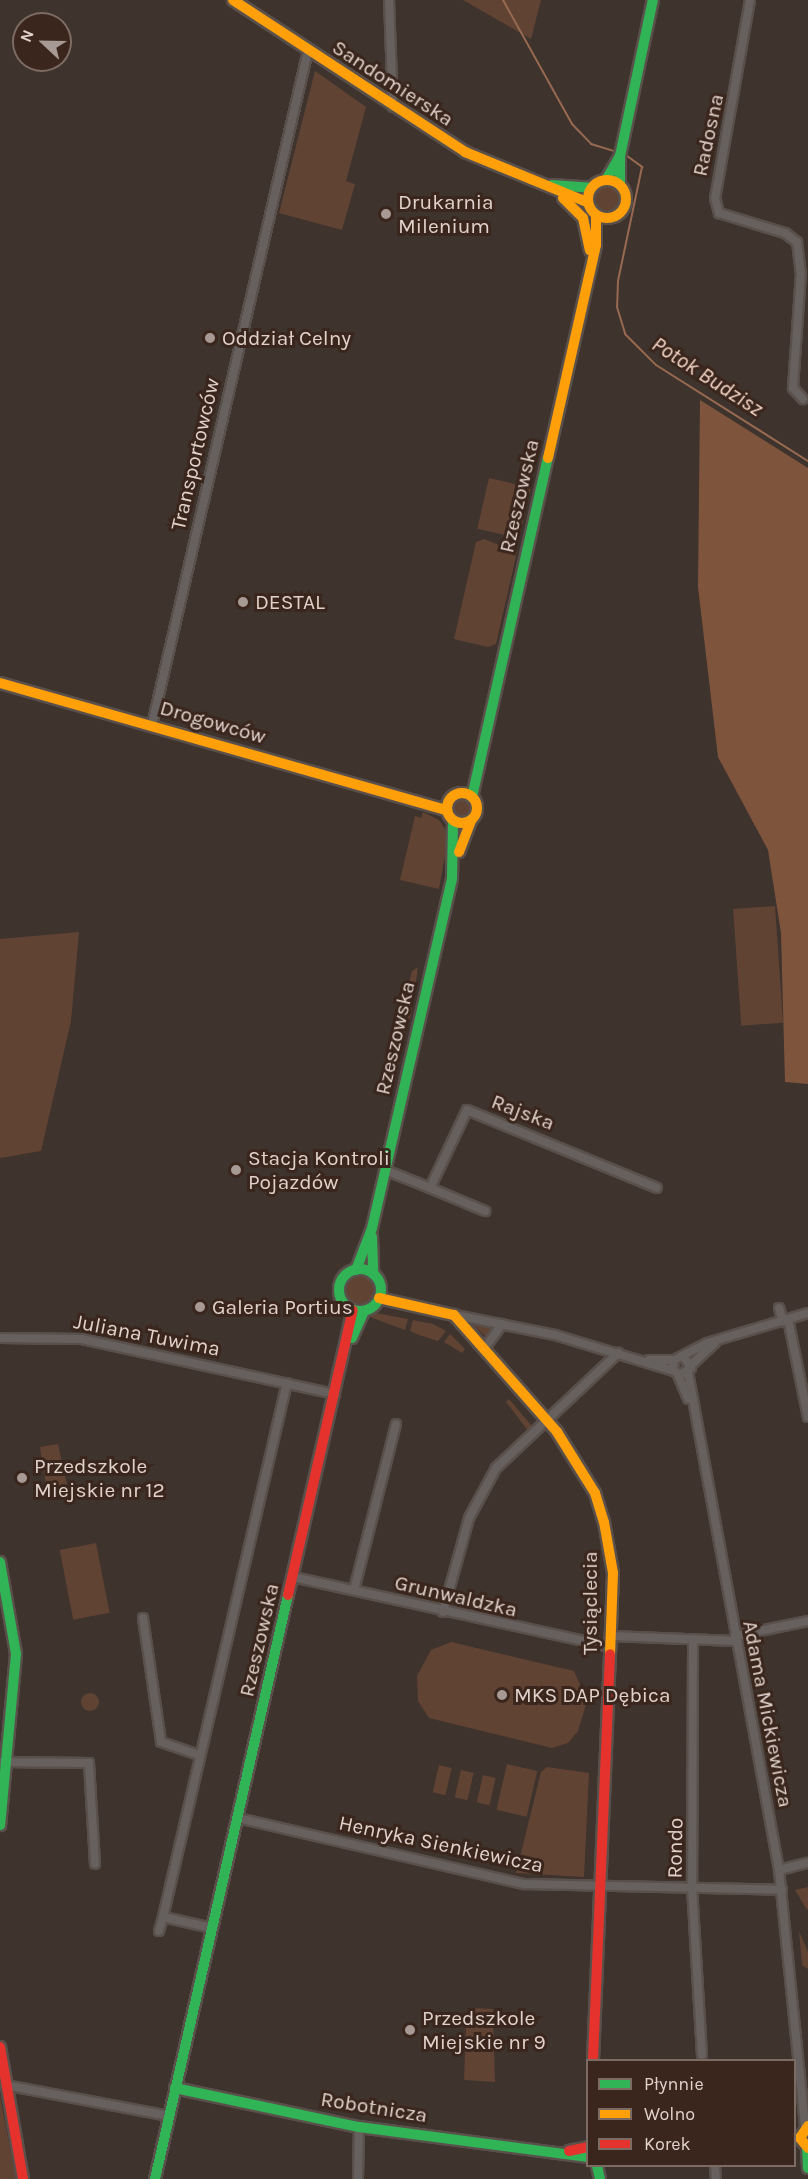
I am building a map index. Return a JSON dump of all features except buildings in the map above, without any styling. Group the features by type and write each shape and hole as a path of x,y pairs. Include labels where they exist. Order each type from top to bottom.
{"street":[{"name":"Sandomierska","path":"232,0 465,152 539,184"},
{"path":"389,0 393,107"},
{"path":"539,184 587,202 596,216 608,219 626,203 620,185 621,152 653,0"},
{"name":"Radosna","path":"750,0 715,198 718,213 785,233 797,242 801,273 793,388 803,399"},
{"name":"Transportowców","path":"152,725 308,51"},
{"path":"539,184 591,188 606,180 621,152"},
{"path":"606,180 620,185"},
{"path":"539,184 572,203 583,218 592,261"},
{"path":"587,202 591,188"},
{"name":"Rzeszowska","path":"596,216 596,245"},
{"name":"Rzeszowska","path":"356,1270 372,1228 456,858 477,809 467,795 479,756 592,261 596,245 608,219"},
{"name":"Drogowców","path":"0,683 415,799 448,805"},
{"path":"467,795 448,805 453,821 471,820"},
{"name":"Rzeszowska","path":"453,821 456,858"},
{"name":"Rajska","path":"430,1188 467,1110 657,1188"},
{"path":"385,1170 485,1211"},
{"name":"Rzeszowska","path":"372,1228 373,1274"},
{"path":"356,1270 373,1274 380,1294 358,1310 339,1290 344,1277 356,1270"},
{"path":"380,1294 454,1315 502,1324 618,1353 676,1373 690,1369 716,1342"},
{"path":"779,1308 785,1320 808,1417"},
{"name":"Rzeszowska","path":"155,2179 342,1360 358,1310"},
{"path":"641,1360 674,1360 716,1342 808,1313"},
{"name":"Tysiąclecia","path":"454,1315 547,1421 578,1462 604,1521 613,1574 593,2059"},
{"path":"484,1348 502,1324"},
{"name":"Juliana Tuwima","path":"0,1338 82,1339 335,1394"},
{"path":"443,1612 457,1551 483,1489 496,1468 618,1353"},
{"path":"684,1357 690,1369"},
{"path":"674,1360 676,1373"},
{"name":"Adama Mickiewicza","path":"690,1369 690,1406 779,1870 808,2112"},
{"name":"Adama Mickiewicza","path":"676,1373 690,1406"},
{"name":"Rzeszowska","path":"159,1930 286,1383"},
{"path":"354,1590 396,1424"},
{"path":"0,1562 4,1608 16,1671 3,1762 0,1825"},
{"name":"Grunwaldzka","path":"293,1577 443,1612 611,1641 735,1639 808,1621"},
{"path":"143,1618 161,1742 199,1755"},
{"name":"Rondo","path":"693,1641 692,1887 702,2055"},
{"path":"3,1762 80,1758 89,1763 95,1864"},
{"name":"Henryka Sienkiewicza","path":"238,1818 525,1884 782,1890"},
{"path":"779,1870 808,1863"},
{"path":"163,1917 212,1928"},
{"path":"0,2048 23,2179"},
{"path":"5,2085 169,2116"},
{"name":"Robotnicza","path":"175,2088 359,2127 569,2151 586,2156"},
{"name":"Adama Mickiewicza","path":"802,2138 806,2099"},
{"path":"358,2179 359,2127"},
{"path":"802,2138 808,2168"},
{"name":"Robotnicza","path":"569,2151 586,2147"}],"shaded area":[{"path":"463,0 541,0 531,39"},
{"path":"315,71 366,107 346,181 355,184 342,230 279,213"},
{"path":"607,185 617,189 621,199 617,209 607,213 597,209 593,199 597,189"},
{"path":"700,400 808,468 808,1084 785,1082 781,933 768,850 718,757 698,587"},
{"path":"489,478 531,488 519,538 477,529"},
{"path":"484,539 517,552 496,644 488,647 454,639 476,542"},
{"path":"462,796 467,797 473,803 473,813 467,819 462,820 457,819 451,813 450,808 451,803 457,797"},
{"path":"423,812 439,820 449,835 439,889 400,880 415,816 421,818"},
{"path":"775,906 783,1023 741,1026 733,909"},
{"path":"79,932 71,1021 41,1151 0,1158 0,939"},
{"path":"418,967 411,1015 404,1034 398,1028 412,971"},
{"path":"360,1275 371,1279 375,1290 371,1301 360,1305 349,1301 345,1290 349,1279"},
{"path":"376,1313 408,1319 405,1330 370,1317"},
{"path":"413,1320 433,1324 446,1331 438,1341 419,1335 410,1331"},
{"path":"473,1325 493,1327 493,1330 487,1338"},
{"path":"450,1334 465,1349 462,1353 444,1342"},
{"path":"509,1399 532,1426 529,1432 506,1402"},
{"path":"58,1444 69,1494 48,1499 40,1447"},
{"path":"96,1543 110,1613 73,1620 60,1550"},
{"name":"MKS DAP Dębica","path":"451,1642 574,1671 587,1701 578,1731 568,1743 552,1748 429,1718 418,1701 417,1676 431,1650"},
{"path":"90,1693 96,1696 99,1702 96,1708 90,1711 84,1708 81,1702 84,1696"},
{"path":"507,1764 537,1771 527,1817 496,1810"},
{"path":"439,1765 452,1768 445,1795 433,1792"},
{"path":"547,1767 589,1773 584,1877 516,1873 541,1772"},
{"path":"461,1770 474,1773 467,1800 455,1797"},
{"path":"483,1775 496,1778 489,1805 477,1802"},
{"path":"808,1887 808,1908 807,1910 795,1890"},
{"path":"799,1931 808,1952 808,1969 802,1965"},
{"path":"473,2008 493,2009 495,2082 464,2080 466,2024 472,2024"},
{"path":"0,2094 2,2107 16,2179 0,2179"}],"waterway":[{"name":"Potok Budzisz","path":"503,0 572,124 591,144 617,152"},
{"name":"Potok Budzisz","path":"623,153 642,167 618,281 617,307 625,334 656,365 808,461"}],"traffic: fast":[{"path":"620,185 620,156 653,0"},
{"path":"606,180 620,156"},
{"path":"552,185 591,188"},
{"path":"472,797 548,458"},
{"path":"356,1270 372,1228 452,878 453,821"},
{"path":"372,1237 373,1274"},
{"path":"360,1269 375,1275 381,1290 375,1305 360,1311 345,1305 339,1290 345,1275 360,1269"},
{"path":"352,1338 364,1311"},
{"path":"0,1562 16,1654 0,1825"},
{"path":"155,2179 288,1595"},
{"path":"175,2088 359,2127 586,2157"},
{"path":"807,2148 808,2168"},
{"path":"597,2167 600,2179"}],"traffic: slow":[{"path":"233,0 465,152 587,202"},
{"path":"607,180 621,185 626,199 621,213 607,218 593,213 588,199 593,185 607,180"},
{"path":"563,198 583,218 590,250"},
{"path":"548,458 596,245 596,216"},
{"path":"0,683 447,810"},
{"path":"462,793 473,797 477,808 473,819 462,823 451,819 447,808 451,797 462,793"},
{"path":"459,852 471,820"},
{"path":"379,1298 454,1315 557,1432 595,1493 604,1522 613,1573 610,1654"},
{"path":"808,2126 800,2138 808,2148"}],"traffic: jam":[{"path":"288,1595 353,1310"},
{"path":"593,2059 610,1654"},
{"path":"0,2047 23,2179"},
{"path":"569,2151 586,2147"}],"place":[{"name":"Drukarnia Milenium","path":"386,214"},
{"name":"Oddział Celny","path":"210,338"},
{"name":"DESTAL","path":"243,602"},
{"name":"Stacja Kontroli Pojazdów","path":"236,1170"},
{"name":"Galeria Portius","path":"200,1307"},
{"name":"Przedszkole Miejskie nr 12","path":"22,1478"},
{"name":"MKS DAP Dębica","path":"502,1695"},
{"name":"Przedszkole Miejskie nr 9","path":"410,2030"}]}
